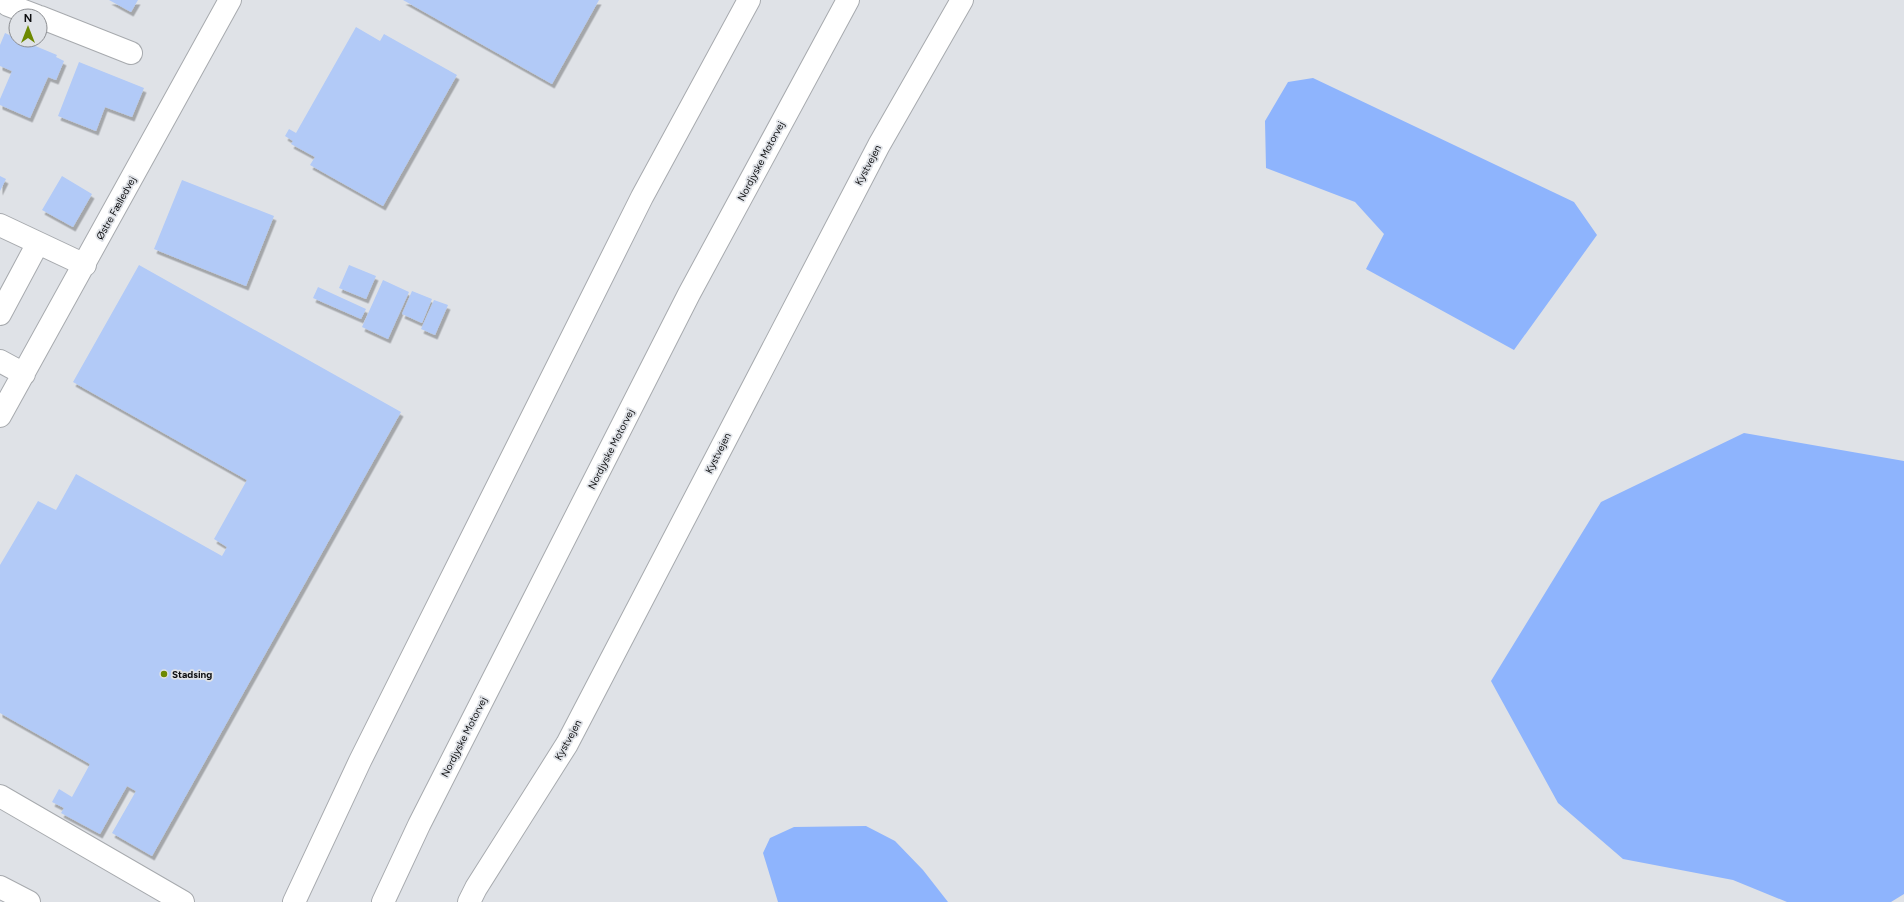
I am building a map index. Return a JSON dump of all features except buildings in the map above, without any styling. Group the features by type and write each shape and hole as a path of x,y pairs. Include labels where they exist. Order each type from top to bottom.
{"main road":[{"path":"1,0 19,8"},
{"name":"Østre Fælledvej","path":"0,416 230,0"},
{"path":"294,902 364,754 638,204 749,0"},
{"name":"Nordjyske Motorvej","path":"382,902 419,825 689,294 848,0"},
{"name":"Kystvejen","path":"469,902 567,744 879,144 962,0"},
{"path":"48,21 131,53"},
{"path":"0,225 85,264"},
{"path":"0,314 38,243"},
{"path":"0,361 24,374"},
{"path":"0,796 183,902"},
{"path":"0,887 29,902"}],"water":[{"path":"1313,78 1574,202 1597,235 1514,350 1366,269 1384,234 1355,202 1266,168 1265,121 1288,82"},
{"path":"1744,433 1904,461 1904,894 1891,902 1787,902 1733,880 1623,859 1558,803 1491,681 1601,502"},
{"path":"866,826 895,841 923,870 948,902 778,902 763,853 770,838 794,827"}],"place":[{"name":"Stadsing","path":"164,674"}]}
